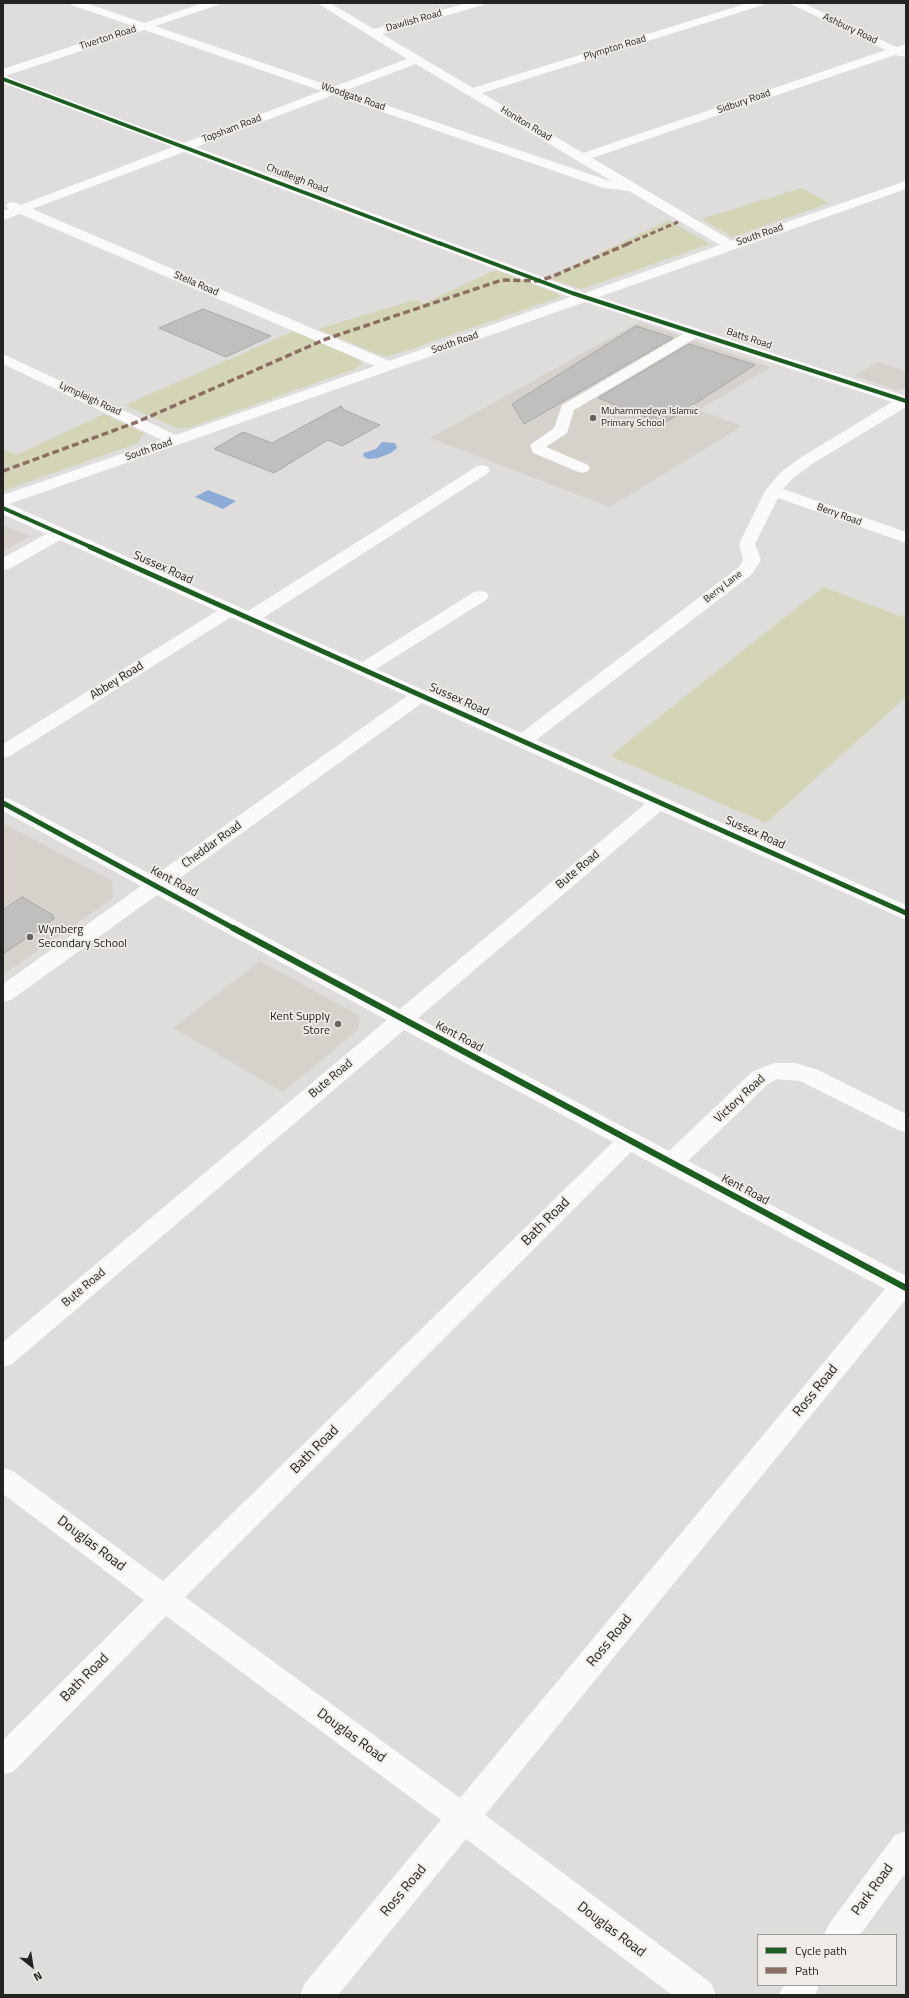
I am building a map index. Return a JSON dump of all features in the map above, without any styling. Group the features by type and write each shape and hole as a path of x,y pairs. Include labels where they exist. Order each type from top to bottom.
{"street":[{"name":"Woodgate Road","path":"75,3 609,185 631,187"},
{"name":"Tiverton Road","path":"3,73 214,3"},
{"name":"Honiton Road","path":"322,3 731,246"},
{"name":"Dawlish Road","path":"372,33 478,3"},
{"name":"Plympton Road","path":"472,92 759,3"},
{"name":"Ashbury Road","path":"794,3 903,51"},
{"name":"Sidbury Road","path":"582,157 903,51"},
{"name":"Topsham Road","path":"3,216 417,60"},
{"name":"Chudleigh Road","path":"3,79 585,297"},
{"name":"South Road","path":"3,501 906,184"},
{"name":"Stella Road","path":"3,202 389,366"},
{"name":"Batts Road","path":"585,297 906,401"},
{"path":"582,468 539,450 538,445 561,430 567,408 696,332"},
{"name":"Lympleigh Road","path":"3,358 176,440"},
{"name":"Berry Lane","path":"522,741 746,570 752,560 747,544 773,491 786,476 806,461 891,408 906,401"},
{"path":"250,618 482,470"},
{"name":"Berry Road","path":"773,491 906,538"},
{"name":"Sussex Road","path":"3,508 906,912"},
{"path":"3,565 60,533"},
{"path":"363,669 480,596"},
{"name":"Abbey Road","path":"3,752 230,610"},
{"name":"Cheddar Road","path":"3,995 421,696"},
{"name":"Bute Road","path":"3,1357 659,802"},
{"name":"Kent Road","path":"3,803 402,1019 904,1287"},
{"name":"Victory Road","path":"672,1163 760,1078 774,1071 795,1071 808,1075 906,1124"},
{"name":"Bath Road","path":"3,1761 164,1599 629,1140"},
{"name":"Ross Road","path":"317,1995 904,1287"},
{"name":"Douglas Road","path":"3,1479 463,1818 698,1995"},
{"name":"Park Road","path":"841,1934 906,1846"},
{"path":"796,1995 802,1986"}],"shaded area":[{"name":"Muhammedeya Islamic Primary School","path":"639,322 771,367 699,410 742,426 610,507 430,438"},
{"path":"877,362 906,371 906,388 897,390 855,376"},
{"path":"3,525 30,536 3,551"},
{"name":"Wynberg Secondary School","path":"3,823 112,881 113,898 3,975"},
{"path":"260,961 360,1016 358,1030 283,1092 173,1028"}],"green space":[{"path":"802,188 829,203 733,237 701,219"},
{"path":"669,220 710,244 582,289 547,278"},
{"path":"496,270 556,293 560,297 391,356 382,356 318,329 414,300 424,303"},
{"path":"294,331 358,359 362,364 355,369 188,428 176,428 125,405"},
{"path":"104,414 146,434 142,435 138,443 3,491 3,449 16,455"},
{"path":"823,587 906,618 906,697 766,823 610,756"}],"water":[{"path":"382,442 395,443 397,448 391,453 378,458 368,459 363,456 364,453 376,449"},
{"path":"208,490 236,501 223,509 195,497"}],"building":[{"path":"203,309 271,336 226,357 159,328"},
{"path":"636,326 673,338 524,424 512,404"},
{"path":"689,344 755,365 663,424 598,398"},
{"path":"341,406 344,410 380,425 342,446 328,440 274,473 214,449 243,432 272,443"},
{"path":"22,897 53,915 51,916 55,918 3,954 3,910"}],"marked path":[{"path":"3,471 137,422 326,339 502,280 538,281 551,277 678,222"}],"cycle path":[{"path":"3,79 572,293 906,401"},
{"path":"3,508 906,913"},
{"path":"3,803 420,1029 906,1288"}],"place":[{"name":"Muhammedeya Islamic Primary School","path":"593,418"},
{"name":"Wynberg Secondary School","path":"30,937"},
{"name":"Kent Supply Store","path":"338,1024"}]}
